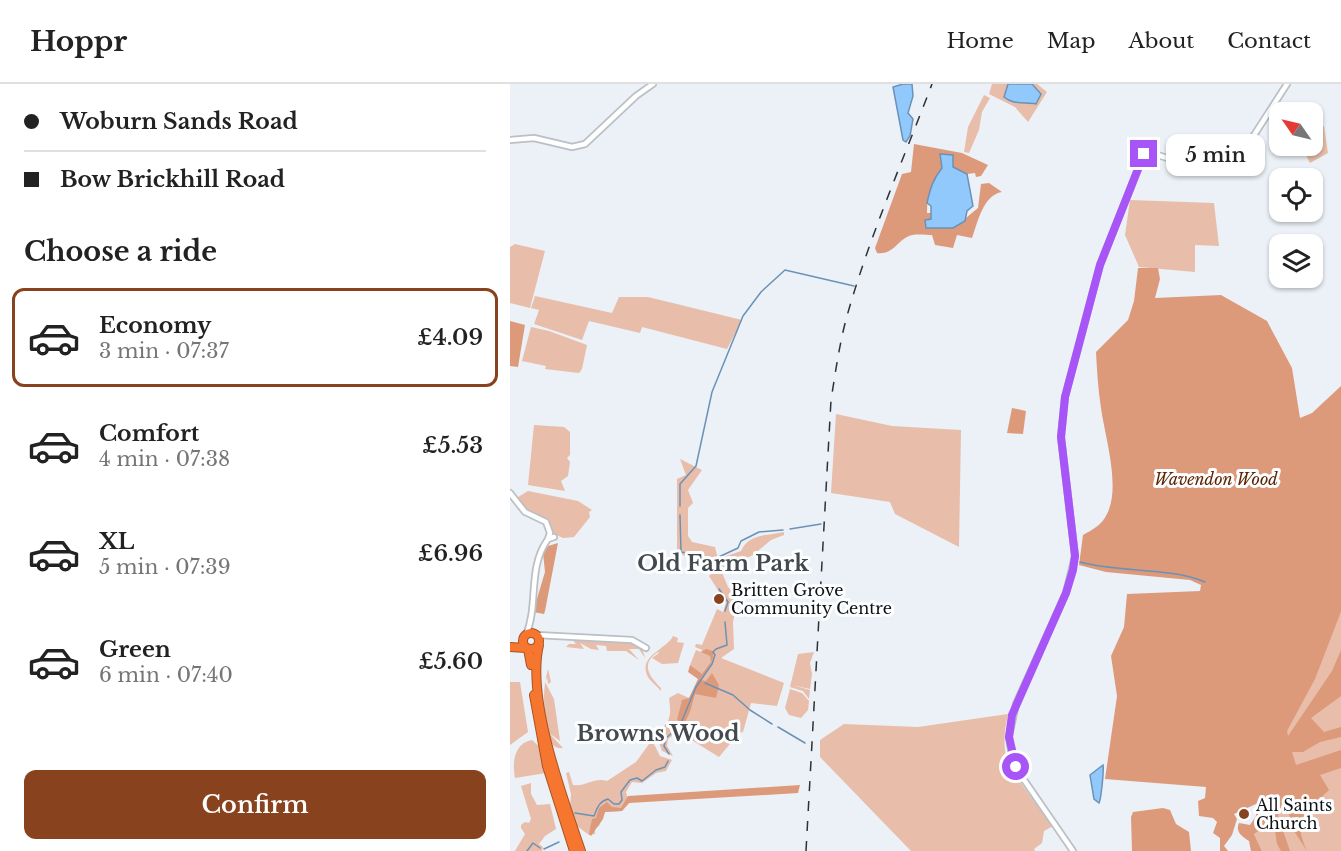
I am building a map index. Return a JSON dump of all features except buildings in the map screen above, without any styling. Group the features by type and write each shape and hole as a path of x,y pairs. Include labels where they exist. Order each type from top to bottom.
{"highway":[{"path":"510,642 532,634"},
{"path":"510,647 535,648 532,634"},
{"path":"532,634 527,648 554,782 574,851"},
{"path":"532,634 533,669"},
{"path":"554,782 581,851"}],"street":[{"path":"510,140 534,138 572,147 585,144 636,96 653,84"},
{"path":"1073,851 1020,774 1012,757 1009,737 1016,704 1066,593 1074,562 1061,437 1065,397 1100,265 1144,154 1151,153 1203,170 1221,171 1232,166 1287,84"},
{"path":"510,493 525,512 546,522 549,536 541,549 538,561 530,611 532,634 633,640 646,648"}],"shaded area":[{"path":"992,84 1037,84 1047,92 1028,122 1015,107 989,94"},
{"path":"984,95 990,98 982,112 979,130 969,153 964,152 968,127"},
{"path":"1323,126 1328,153 1323,156"},
{"path":"1234,140 1243,140 1245,143 1235,160 1219,169 1226,147"},
{"path":"1306,156 1323,156 1310,163"},
{"path":"1130,200 1214,203 1219,246 1195,245 1195,272 1139,267 1125,235"},
{"path":"515,244 545,251 530,308 510,303 510,247"},
{"path":"535,296 612,313 619,297 648,297 742,320 727,349 642,327 640,333 589,321 582,340 534,324 539,310 531,308"},
{"path":"531,327 587,345 579,373 545,369 546,366 522,361"},
{"path":"836,414 892,426 961,430 959,547 895,514 890,502 831,493"},
{"path":"534,425 564,427 570,432 570,455 567,458 570,462 568,476 561,481 565,491 528,485"},
{"path":"680,459 702,470 688,490 693,503 688,508 688,536 692,542 715,547 718,559 741,551 744,545 754,538 784,532 784,535 771,540 753,555 721,570 728,587 738,598 733,622 734,649 721,658 784,683 777,706 751,703 743,732 739,733 719,757 690,739 687,724 668,739 667,746 673,756 662,751 655,731 665,725 669,718 669,698 678,693 689,698 699,680 690,665 696,650 701,652 702,650 695,647 696,644 702,645 717,609 723,612 726,603 709,576 713,572 704,559 684,556 677,549 677,479 686,475"},
{"path":"528,491 578,501 592,510 589,512 590,517 574,537 563,538 554,534 546,523 527,513 515,499"},
{"path":"1341,612 1341,851 1262,851 1253,832 1296,789 1286,731 1314,679"},
{"path":"673,636 678,638 677,642 684,643 678,663 662,664 652,658 658,652 652,656 649,661 648,670 661,691 648,677 646,664 649,658"},
{"path":"572,639 634,642 643,651 645,658 639,649 629,649 639,660 626,651 607,651 606,646 596,645 599,650 591,649 580,643 584,649 566,647 569,644 576,644"},
{"path":"814,652 810,663 812,674 810,689 792,685 810,690 809,699 803,691 790,687 798,654"},
{"path":"548,669 551,682 548,684 547,677 545,681"},
{"path":"510,682 520,682 528,732 510,745"},
{"path":"545,682 554,699 560,741 549,733 563,748 556,747 550,742 545,723 549,732 544,708"},
{"path":"539,687 542,688 542,705"},
{"path":"790,689 802,693 809,701 808,710 801,718 789,715 785,708"},
{"path":"1008,714 1005,745 1009,764 1053,826 1044,831 1042,843 1034,849 1035,851 911,851 820,757 820,740 844,724 918,727"},
{"path":"532,740 541,748 546,773 515,778 514,766 518,749"},
{"path":"652,740 660,756 672,760 666,771 656,773 642,783 632,782 626,792 629,803 622,811 605,812 599,826 595,827 595,834 589,835 577,826 570,809 571,794 566,773 569,772 573,785 598,780 607,781 636,762"},
{"path":"531,783 531,794 537,805 550,804 556,829 545,836 539,844 543,847 542,851 515,851 525,834 521,825 525,822 529,823 531,819 521,786"}],"green space":[{"path":"914,144 962,153 988,165 981,176 976,177 975,173 967,174 953,167 953,155 941,154 942,168 932,184 928,200 927,213 931,213 932,219 926,228 950,227 978,208 981,184 989,183 1002,192 990,198 986,204 972,238 957,235 953,248 935,245 932,235 916,235 903,239 886,252 877,253 875,248 902,174 911,172"},
{"name":"Wavendon Wood","path":"1138,268 1158,268 1160,279 1155,298 1221,295 1267,321 1292,368 1300,418 1312,413 1341,386 1341,612 1315,679 1287,731 1288,736 1332,671 1341,650 1341,696 1311,718 1324,732 1341,727 1341,737 1320,742 1303,752 1292,752 1296,765 1341,750 1341,768 1320,775 1329,790 1312,806 1317,811 1302,823 1301,833 1307,851 1294,831 1285,801 1282,803 1278,816 1290,851 1281,851 1277,844 1274,824 1269,823 1254,834 1262,851 1251,851 1249,841 1240,834 1238,826 1239,823 1250,825 1256,816 1256,804 1234,814 1237,819 1232,835 1224,846 1228,851 1220,851 1220,838 1213,833 1217,822 1213,818 1199,816 1198,801 1205,798 1206,787 1105,779 1117,696 1111,656 1124,627 1127,594 1200,591 1201,585 1190,580 1106,572 1079,565 1083,535 1105,518 1113,490 1111,462 1099,394 1096,352 1128,320 1134,301"},
{"path":"510,321 525,325 518,367 510,366"},
{"path":"1012,408 1026,411 1023,434 1007,433"},
{"path":"558,543 544,614 533,612 545,572 543,553 548,546"},
{"path":"706,649 713,651 713,659 700,680 706,681 712,673 719,685 716,698 695,694 684,724 677,720 682,700 689,698 698,679 688,672 690,665 702,674 711,662 710,656 701,652"},
{"path":"800,785 798,793 629,803 622,811 605,812 591,836 589,834 592,819 596,818 599,808 607,802 612,807 621,808 628,796"},
{"path":"1163,808 1170,810 1176,824 1189,832 1191,851 1132,851 1131,817 1133,812"}],"water":[{"path":"912,84 913,96 908,113 913,119 910,136 906,142 903,140 893,87"},
{"path":"1008,84 1032,84 1041,94 1036,104 1011,101 1004,97"},
{"path":"940,154 953,155 953,167 967,174 973,206 967,211 965,221 953,228 926,228 925,220 931,219 931,206 927,203 929,193 942,168"},
{"path":"1103,765 1099,803 1094,799 1090,775"}],"waterway":[{"path":"680,506 680,484 696,466 712,392 743,316 761,292 785,270 854,286"},
{"path":"680,515 681,552 703,556 714,572"},
{"path":"790,529 821,524"},
{"path":"708,562 738,548 741,541 759,532 783,530"},
{"path":"1080,562 1112,568 1176,574 1205,582"},
{"path":"719,589 728,602 725,611"},
{"path":"681,723 696,687 712,664 715,655 713,652 727,645 725,622"},
{"path":"705,683 733,695 750,710 772,724"},
{"path":"669,754 664,746 666,738 680,726"},
{"path":"778,727 805,743"},
{"path":"575,813 594,816 600,804 608,799 614,804 619,804 622,800 621,792 630,780 637,778 642,781 656,770 665,767 668,761"},
{"path":"544,849 559,842"},
{"path":"527,851 533,843 540,848"}],"railway":[{"path":"806,851 831,400 846,320 867,252 932,84"}],"place":[{"name":"Britten Grove Community Centre","path":"719,599"},
{"name":"All Saints Church","path":"1244,814"}],"district":[{"name":"Old Farm Park","path":"723,563"},
{"name":"Browns Wood","path":"658,733"}],"route":[{"path":"1016,767 1009,737 1012,715 1066,593 1075,556 1061,437 1065,397 1100,265 1144,154"}]}
